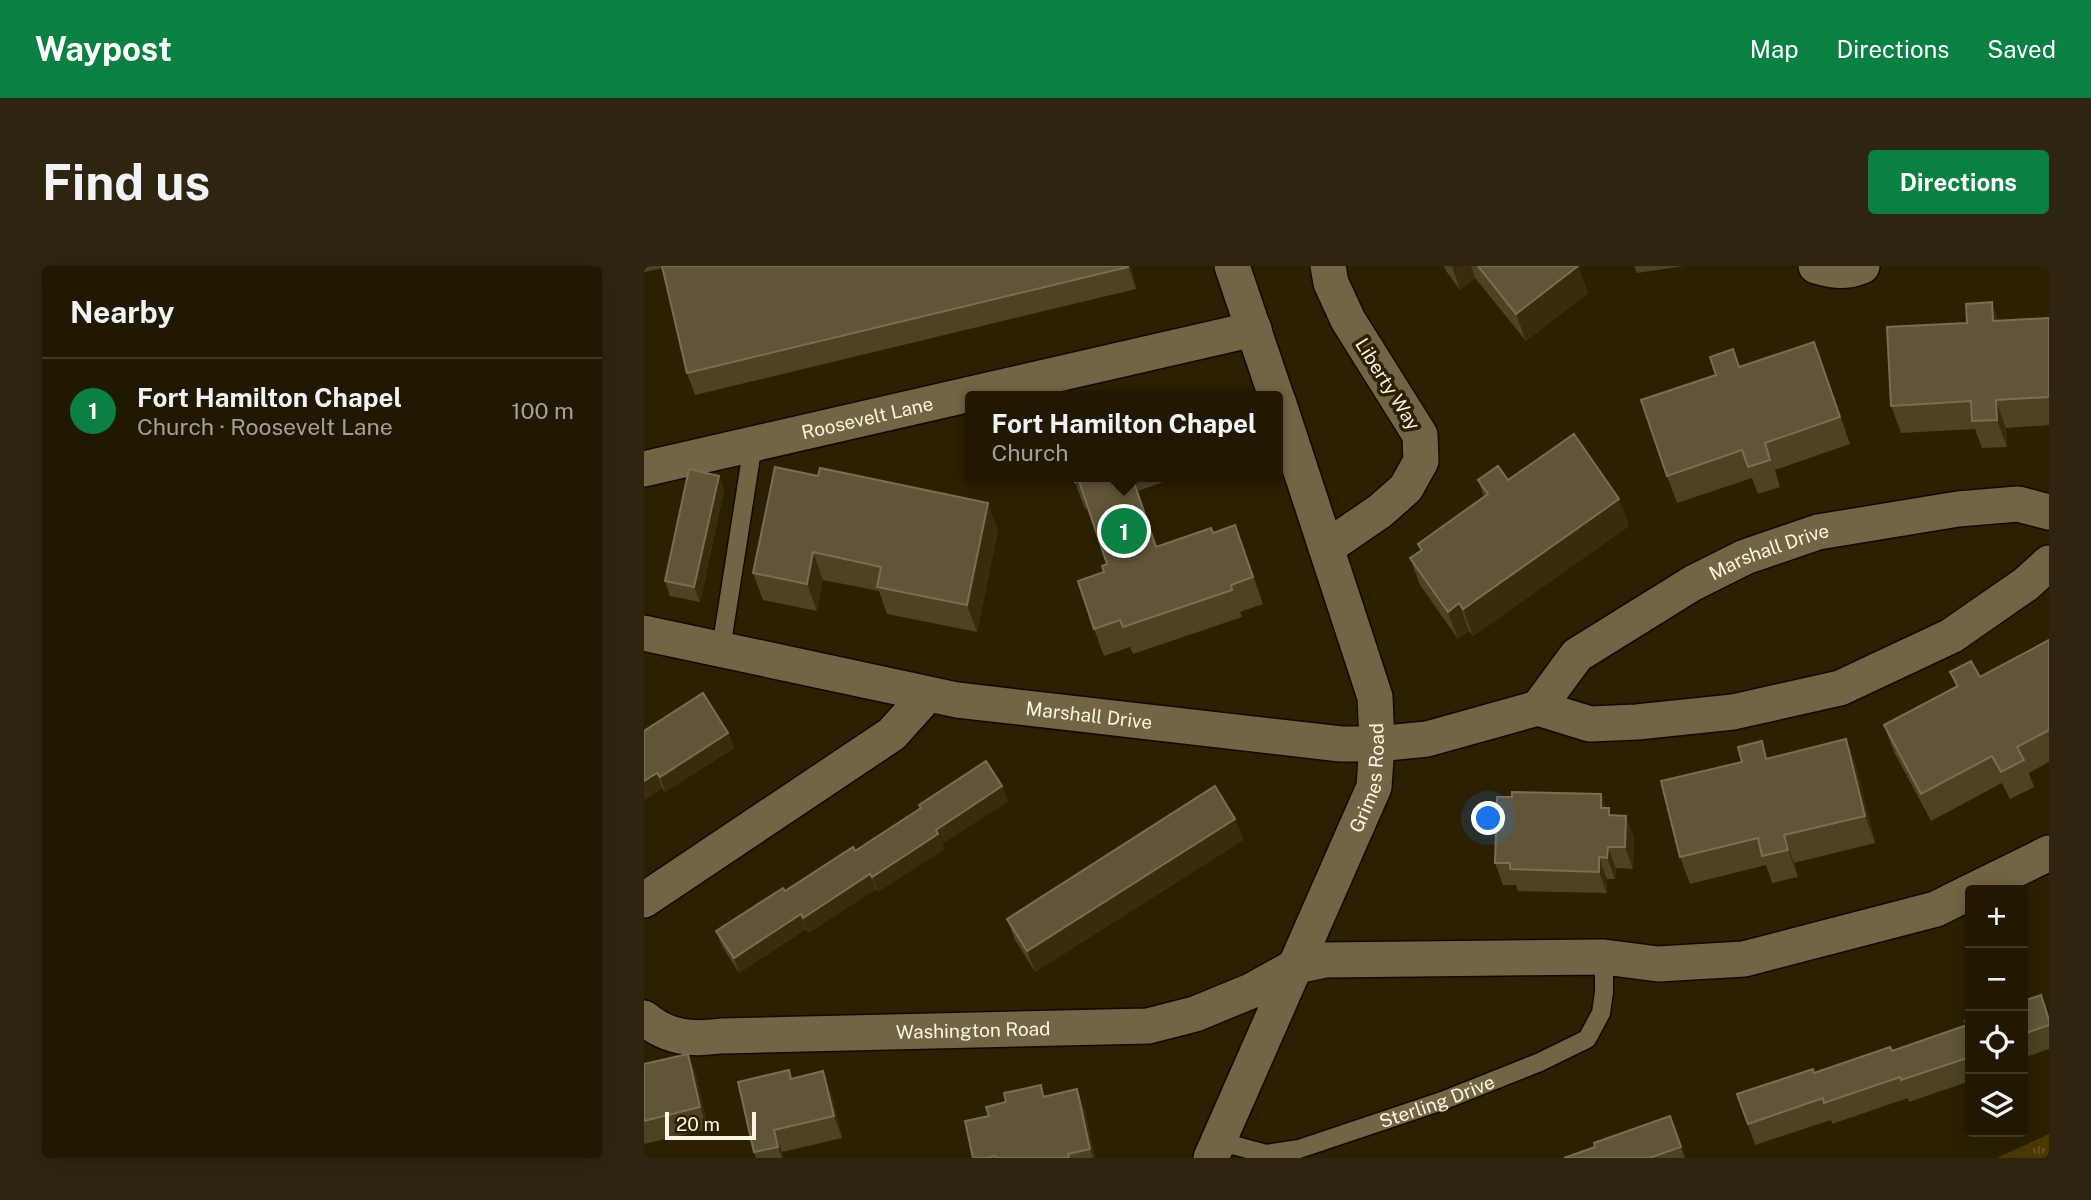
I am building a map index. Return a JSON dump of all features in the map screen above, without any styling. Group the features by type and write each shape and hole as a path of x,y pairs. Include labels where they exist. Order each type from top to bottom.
{"street":[{"path":"1232,266 1274,391"},
{"name":"Liberty Way","path":"1326,548 1380,511 1406,488 1421,461 1420,435 1348,320 1331,283 1328,266"},
{"path":"1816,266 1833,271 1852,270 1862,266"},
{"name":"Roosevelt Lane","path":"982,391 1254,328"},
{"name":"Roosevelt Lane","path":"644,469 965,395"},
{"name":"Grimes Road","path":"1214,1150 1374,787 1377,744 1375,697 1283,416"},
{"name":"Marshall Drive","path":"644,633 957,700 1322,742 1377,744 1427,739 1538,708 1577,655 1693,583 1745,557 1818,532 1958,509 2018,504 2049,512"},
{"path":"1538,708 1590,724 1637,722 1733,712 1840,688 1951,636 2026,584 2049,563"},
{"path":"644,900 892,734 927,695"},
{"path":"1984,885 2049,853"},
{"path":"1296,966 1325,960 1355,959 1604,957 1658,964 1744,959 1936,909 1965,894"},
{"name":"Washington Road","path":"644,1018 675,1036 698,1039 721,1036 1148,1026 1195,1014 1251,991 1296,966"}],"lane":[{"path":"721,649 753,444"},
{"name":"Sterling Drive","path":"1214,1150 1266,1154 1299,1149 1442,1101 1540,1062 1587,1039 1601,1013 1604,957"}],"green space":[{"path":"2049,1134 2049,1158 1997,1158"}],"building":[{"path":"662,266 1128,266 1128,267 687,373"},
{"path":"1478,266 1578,266 1516,314"},
{"path":"1992,302 1993,321 2049,318 2049,397 1996,400 1997,420 1972,421 1971,401 1891,406 1887,327 1967,323 1966,304"},
{"path":"1814,342 1840,417 1765,443 1770,460 1748,467 1742,450 1667,476 1641,400 1716,375 1710,357 1733,349 1739,367"},
{"path":"1574,434 1619,499 1463,609 1459,603 1448,612 1410,558 1422,550 1418,544 1488,494 1478,480 1498,466 1508,480"},
{"path":"775,467 818,476 820,468 988,503 967,605 877,587 881,567 813,552 807,584 753,573"},
{"path":"689,469 719,476 694,587 665,581"},
{"path":"1079,482 1134,482 1156,547 1211,528 1213,533 1235,525 1253,577 1231,585 1232,590 1123,627 1120,620 1094,629 1078,581 1104,572 1102,566 1107,564"},
{"path":"2049,640 2049,730 2017,747 2024,760 2001,772 1992,756 1921,794 1884,725 1958,686 1950,672 1971,661 1980,677"},
{"path":"703,693 728,733 660,777 657,773 644,781 644,731"},
{"path":"1846,739 1865,816 1784,835 1788,850 1762,856 1758,838 1680,857 1661,781 1742,762 1738,747 1762,741 1766,759"},
{"path":"986,761 1002,786 936,830 938,834 872,877 870,874 803,918 801,914 734,958 716,931 853,847 855,851"},
{"path":"1215,786 1235,819 1027,951 1007,919"},
{"path":"1512,792 1601,794 1601,808 1609,808 1609,815 1626,816 1625,847 1608,847 1607,858 1599,857 1599,872 1510,869 1510,863 1495,863 1497,797 1512,797"},
{"path":"2041,995 2049,1025 2028,1032 2028,999"},
{"path":"1965,1026 1965,1059 1824,1103 1823,1098 1748,1124 1737,1094 1813,1069 1814,1073 1890,1047 1892,1051"},
{"path":"688,1054 700,1107 644,1121 644,1064"},
{"path":"789,1070 791,1079 823,1071 834,1116 774,1130 778,1147 754,1152 738,1082"},
{"path":"1041,1085 1043,1097 1077,1089 1090,1149 1068,1154 1069,1158 973,1158 965,1121 989,1116 986,1107 1006,1102 1004,1093"},
{"path":"1670,1116 1681,1147 1649,1158 1564,1158 1595,1147 1594,1143"}],"place":[{"name":"Fort Hamilton Chapel","path":"1124,531"}]}
